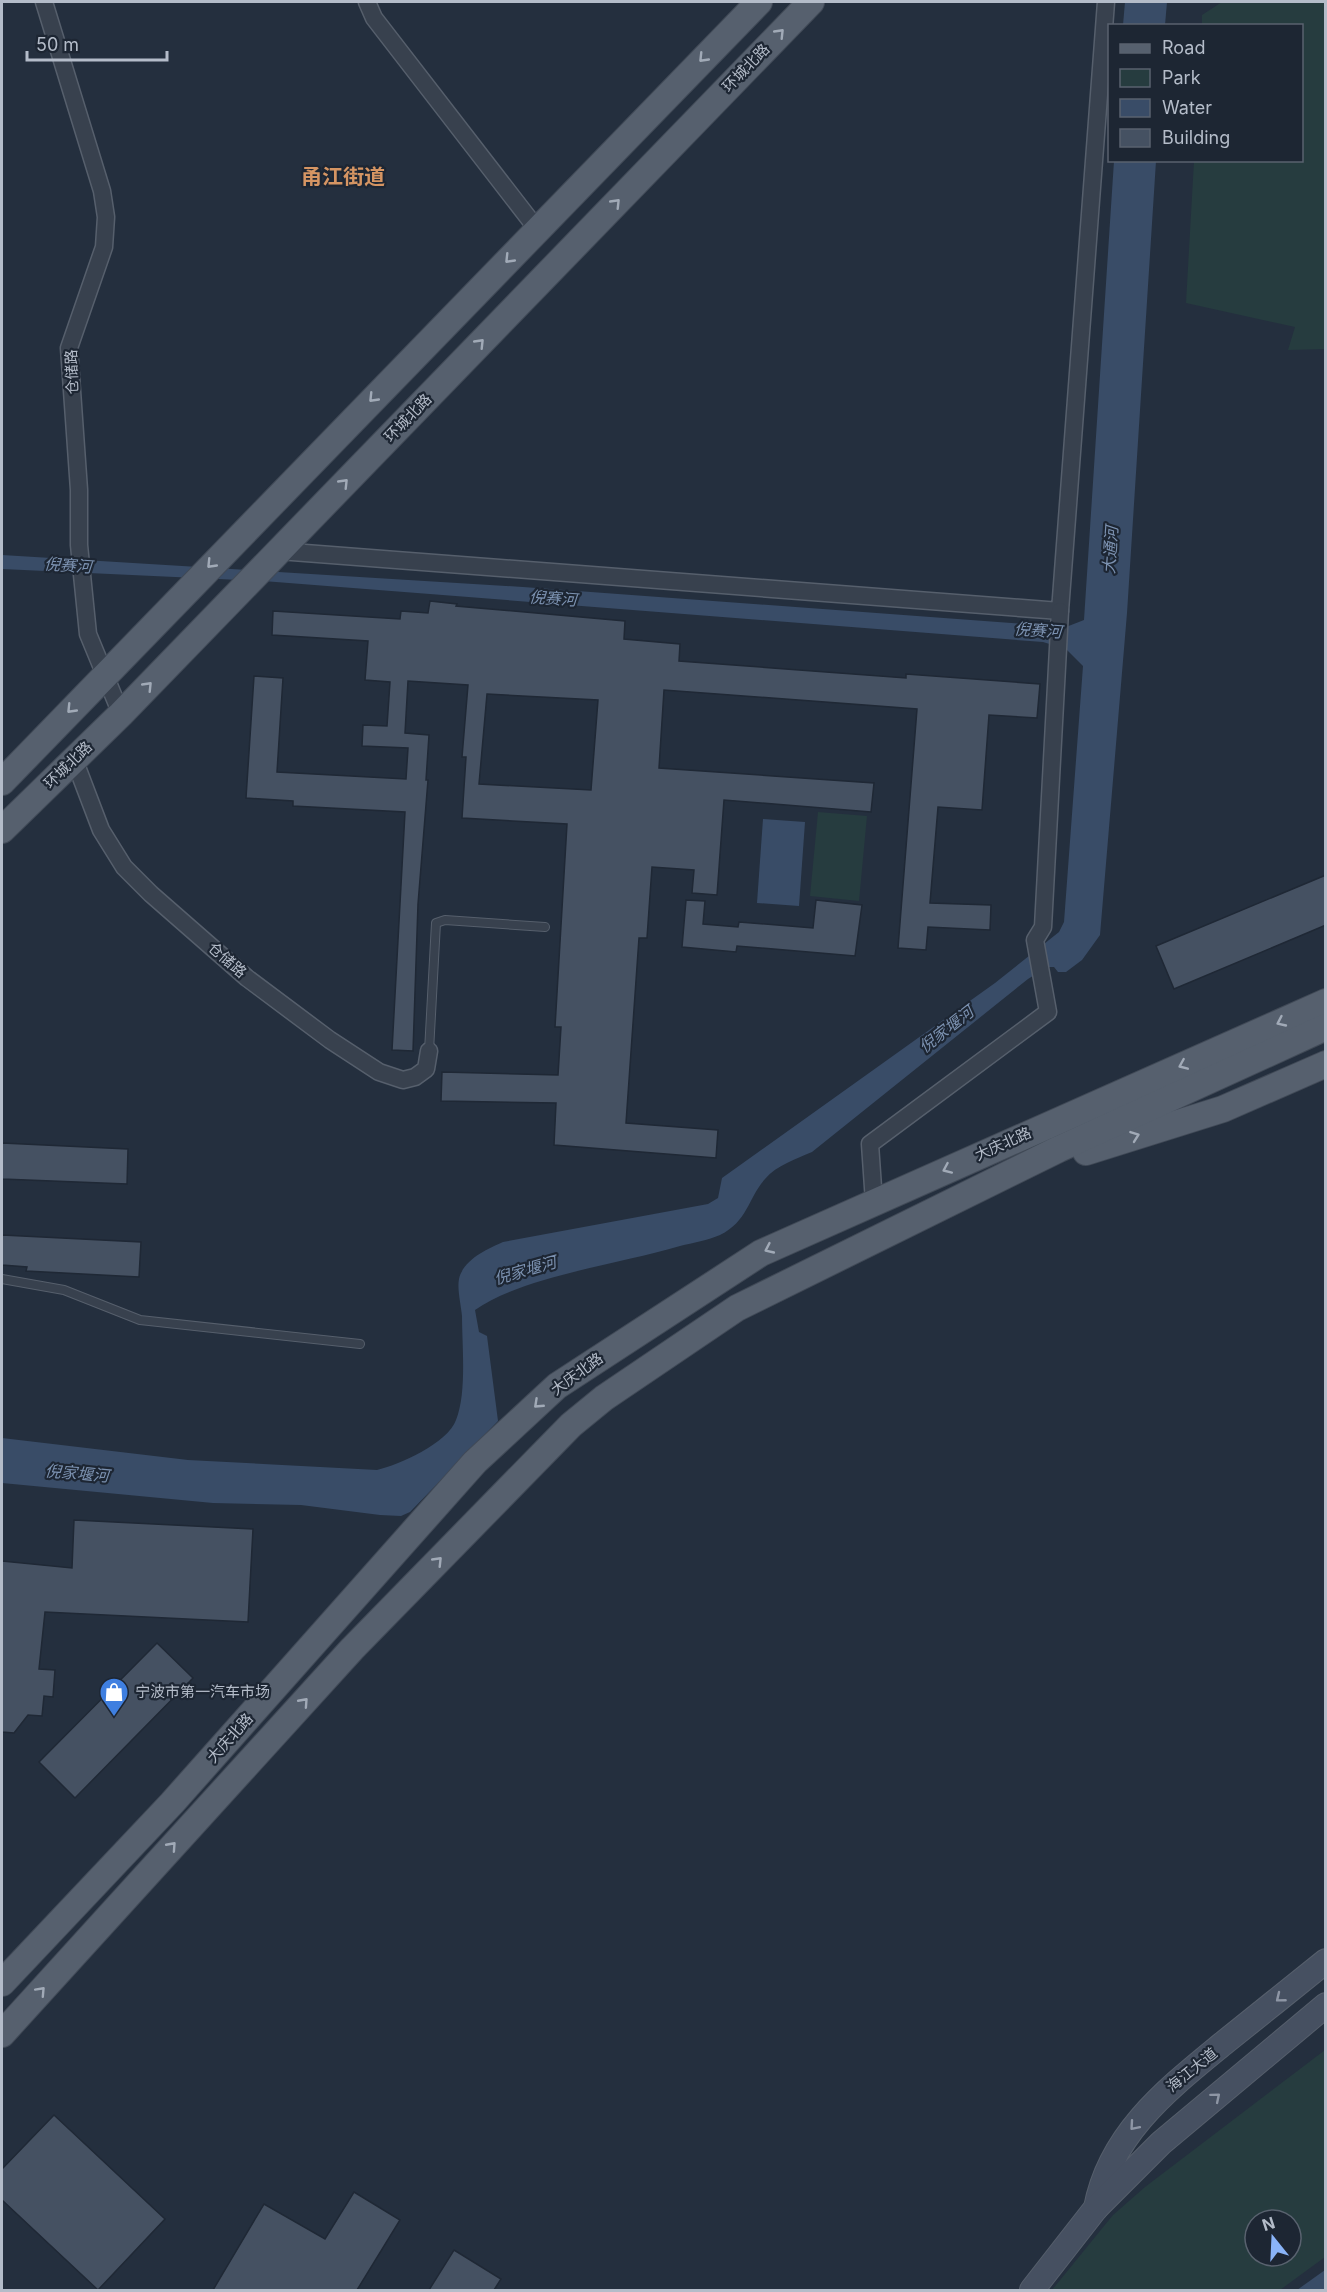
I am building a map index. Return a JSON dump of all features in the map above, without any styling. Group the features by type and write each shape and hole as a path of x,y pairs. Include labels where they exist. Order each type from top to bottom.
{"main road":[{"path":"2,782 759,2"},
{"name":"环城北路","path":"2,830 207,626 811,2"},
{"name":"大庆北路","path":"2,1983 172,1803 475,1462 557,1386 761,1253 1326,1002"},
{"name":"大庆北路","path":"2,2034 352,1649 571,1425 604,1398 737,1308 1059,1149 1326,1027"},
{"path":"1059,1149 1077,1154 1098,1150 1163,1126 1223,1109 1326,1064"},
{"name":"海江大道","path":"1096,2208 1101,2183 1122,2142 1161,2095 1326,1961"},
{"name":"海江大道","path":"1032,2290 1096,2208 1161,2144 1326,2005"}],"street":[{"name":"仓储路","path":"44,2 102,191 106,217 104,247 69,348 79,490 79,546 88,634 121,714"},
{"path":"367,2 374,18 537,229"},
{"path":"874,1202 870,1144 1048,1012 1035,940 1043,927 1060,611 1106,2"},
{"path":"279,551 1060,611"},
{"name":"仓储路","path":"74,759 101,830 123,867 248,978 330,1040 379,1071 403,1080 415,1077 426,1069 430,1061 429,1051"}],"lane":[{"path":"429,1051 436,923 445,920 545,927"},
{"path":"2,1279 64,1290 140,1320 360,1344"}],"green space":[{"path":"1222,2 1325,2 1325,349 1288,350 1295,327 1186,303 1194,162 1303,162 1303,24 1202,24 1202,15"},
{"path":"818,812 867,816 859,901 810,896"},
{"path":"1325,2050 1325,2257 1280,2290 1052,2290 1113,2215 1145,2187"}],"water":[{"path":"1125,2 1167,2 1165,24 1123,24"},
{"path":"1114,162 1156,162 1127,613 1100,935 1082,960 1066,972 1058,972 1054,967 1047,967 1028,979 812,1152 775,1170 759,1186 742,1216 720,1235 519,1288 475,1310 479,1332 487,1336 498,1421 410,1512 401,1516 380,1515 301,1505 213,1503 2,1483 2,1438 188,1460 377,1470 410,1458 433,1445 451,1429 456,1420 462,1396 462,1316 459,1279 461,1272 470,1261 503,1242 708,1204 718,1198 722,1178 995,983 1059,932 1064,922 1083,666 1066,649 1043,642 263,581 2,569 2,555 523,587 1066,627 1084,620"},
{"path":"763,819 805,822 799,906 757,903"},
{"path":"1325,2270 1325,2290 1297,2290"}],"building":[{"path":"430,601 457,604 456,606 625,621 624,639 680,644 679,661 906,678 906,674 1040,684 1037,718 989,715 982,810 938,807 930,903 991,905 990,930 928,927 926,950 898,948 917,709 664,690 659,768 874,783 871,812 724,800 717,895 692,893 694,870 652,867 647,938 639,938 626,1123 718,1130 716,1158 554,1145 556,1103 441,1101 442,1072 558,1075 561,1027 555,1027 567,824 462,818 466,757 462,757 468,685 408,681 405,733 429,735 426,780 428,780 418,904 413,1051 392,1050 405,812 293,806 293,801 246,798 254,676 283,678 277,772 406,779 408,748 362,746 363,725 387,726 390,682 365,680 368,641 272,635 273,611 400,619 401,611 428,613","holes":["487,694 598,700 591,790 479,784"]},
{"path":"1326,875 1326,925 1174,989 1156,946"},
{"path":"686,900 705,901 703,924 738,927 739,922 813,928 816,900 862,905 855,956 737,946 736,952 682,947"},
{"path":"2,1143 128,1149 127,1184 2,1179"},
{"path":"2,1235 141,1242 139,1277 26,1271 27,1267 2,1265"},
{"path":"74,1520 253,1529 248,1622 45,1612 39,1669 55,1670 53,1697 44,1696 42,1716 28,1715 14,1733 2,1732 2,1561 72,1568"},
{"path":"157,1643 193,1678 75,1798 39,1762"},
{"path":"54,2115 165,2219 98,2290 2,2200 2,2169"},
{"path":"354,2192 400,2220 357,2290 213,2290 264,2204 325,2239"},
{"path":"454,2250 501,2279 494,2290 429,2290"}],"place":[{"name":"宁波市第一汽车市场","path":"114,1718"}],"district":[{"name":"甬江街道","path":"343,177"}],"water label":[{"name":"大通河","path":"1110,550"},
{"name":"倪赛河","path":"68,565"},
{"name":"倪赛河","path":"553,598"},
{"name":"倪赛河","path":"1038,630"},
{"name":"倪家堰河","path":"946,1029"},
{"name":"倪家堰河","path":"525,1270"},
{"name":"倪家堰河","path":"77,1473"}]}
